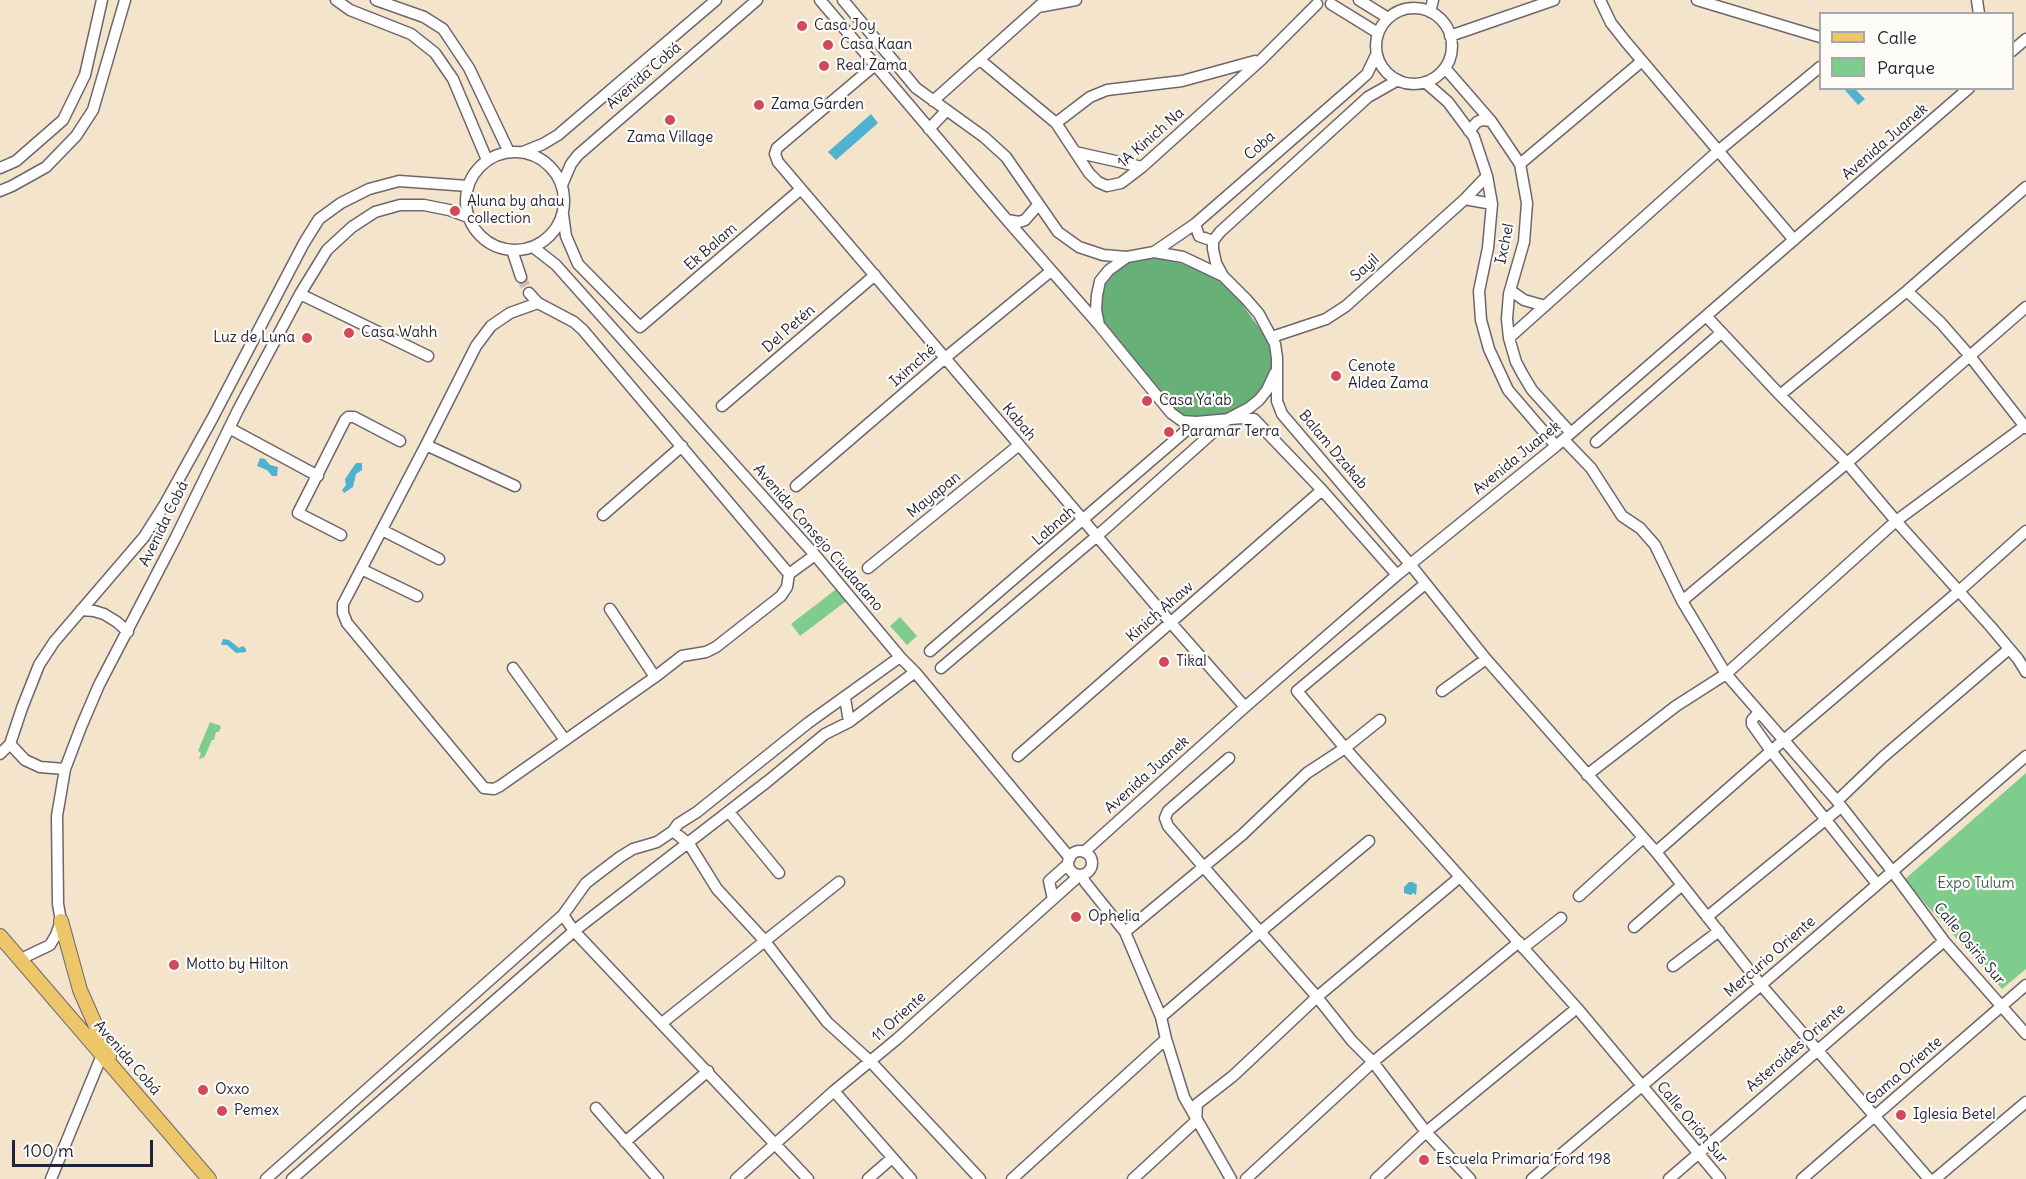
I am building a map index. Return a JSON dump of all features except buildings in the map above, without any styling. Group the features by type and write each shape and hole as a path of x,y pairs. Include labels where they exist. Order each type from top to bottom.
{"main road":[{"path":"61,921 80,990 116,1071"},
{"name":"Avenida Cobá","path":"0,936 209,1179"}],"street":[{"path":"0,168 16,161 63,120 85,75 102,0"},
{"path":"0,191 46,167 76,136 93,110 124,0"},
{"path":"336,0 350,10 411,34 435,53 453,79 487,160"},
{"path":"376,0 424,17 443,29 469,68 509,152"},
{"name":"Avenida Cobá","path":"523,152 558,135 716,0"},
{"name":"Avenida Cobá","path":"562,184 578,155 757,0"},
{"path":"820,0 1172,413 1182,421 1254,419 1322,490 1397,575"},
{"name":"Balam Dzakab","path":"843,0 916,88 984,137 1006,157 1058,232 1079,247 1103,255 1126,257 1154,252 1183,257 1223,276 1259,314 1272,337 1277,358 1277,402 1282,414 1410,564 1486,659 1656,852 1761,985 1929,1179"},
{"path":"933,101 1042,4 1076,0"},
{"path":"1359,0 1388,18"},
{"path":"1430,12 1433,0"},
{"path":"1450,36 1554,0"},
{"path":"1600,0 1611,23 1794,240"},
{"path":"1697,0 1819,36"},
{"path":"1314,2 1322,5 1334,2 1378,33"},
{"name":"1A Kinich Na","path":"980,60 1056,123 1089,173 1098,182 1107,186 1121,183 1142,167 1261,60 1314,2"},
{"path":"1411,4 1430,12 1443,22 1450,36 1451,53 1445,68 1425,82 1407,83 1398,80 1384,70 1376,55 1378,33 1388,18 1411,4"},
{"path":"2014,50 2026,39"},
{"name":"Coba","path":"1154,252 1194,224 1357,84 1367,74 1376,55"},
{"path":"1056,123 1090,97 1107,90 1182,81 1261,60"},
{"path":"1520,164 1642,61"},
{"name":"Kabah","path":"875,65 777,148 775,154 778,162 1096,536 1245,707"},
{"name":"Ixchel","path":"1445,68 1491,121 1520,164 1527,203 1524,242 1510,290 1507,319 1509,338 1516,362 1564,440"},
{"path":"1509,338 1718,151 1819,69"},
{"path":"1213,241 1233,219 1368,97 1398,80"},
{"path":"1425,82 1448,102 1474,137 1487,176 1492,204 1488,248 1479,291 1481,320 1489,349 1508,390 1564,440"},
{"name":"Avenida Juanek","path":"1084,852 1245,707 1397,575 1564,440 1967,90"},
{"path":"929,129 946,111"},
{"path":"1469,131 1477,122 1491,121"},
{"path":"509,152 523,152 547,163 556,172 562,184 565,200 563,215 552,234 533,247 512,250 490,243 481,236 468,217 466,196 472,176 487,160 509,152"},
{"path":"1075,152 1142,167"},
{"name":"Sayil","path":"1272,337 1326,319 1346,306 1465,199 1487,176"},
{"name":"Avenida Cobá","path":"0,754 10,744 39,665 54,642 144,537 165,504 304,243 320,219 350,198 369,189 389,184 399,182 468,186"},
{"path":"1779,395 1907,291 2026,187"},
{"name":"Ek Balam","path":"563,215 566,236 578,264 640,327 801,189"},
{"path":"1465,199 1492,204"},
{"name":"Avenida Cobá","path":"61,921 58,904 57,816 65,769 99,686 229,428 300,294 327,250 352,227 375,212 400,205 424,205 468,217"},
{"path":"1007,220 1019,222 1025,220 1038,205"},
{"path":"1194,224 1199,237 1213,241"},
{"path":"1213,241 1216,263 1223,276"},
{"name":"Avenida Consejo Ciudadano","path":"533,247 556,265 815,555 915,672 1069,861"},
{"path":"512,250 521,277"},
{"path":"1099,325 1096,310 1100,281 1126,257"},
{"name":"Iximché","path":"796,486 945,358 1051,271"},
{"name":"Del Petén","path":"722,406 875,276"},
{"path":"1510,290 1524,300 1545,306"},
{"path":"1587,775 1676,706 1726,675 1896,521 2026,426 1970,355 1907,291"},
{"path":"529,293 537,303 574,322 583,330 789,574"},
{"path":"300,294 428,356"},
{"path":"537,303 510,313 491,326 476,346 343,604 343,613 347,623 484,788 494,789 500,786 682,656 706,652 716,647 781,596 787,587 789,574 815,555"},
{"path":"1682,601 1847,463 2026,307"},
{"path":"1707,317 1779,395 1847,463 2009,649 2022,656 2026,672"},
{"path":"1596,442 1721,333"},
{"path":"1498,371 1516,362"},
{"path":"941,668 1096,536 1228,419 1259,400 1277,370"},
{"path":"1639,375 1654,391"},
{"path":"341,535 298,513 345,420 348,417 354,417 400,441"},
{"name":"Labnah","path":"930,651 1196,422"},
{"path":"229,428 318,476"},
{"name":"Calle Osiris Sur","path":"1564,440 1591,468 1622,516 1640,528 1655,545 1682,601 1726,675 1839,804 1944,941 2026,1034"},
{"path":"426,445 515,486"},
{"name":"Mayapan","path":"868,568 1019,445"},
{"path":"603,515 682,446"},
{"name":"Kinich Ahaw","path":"1018,756 1322,490"},
{"path":"382,530 440,558"},
{"path":"1656,852 2026,531"},
{"path":"361,569 417,596"},
{"name":"Calle Orión Sur","path":"1425,584 1297,691 1577,1008 1720,1179"},
{"path":"610,609 655,677"},
{"path":"81,610 104,614 128,632"},
{"path":"1707,917 1825,819 1883,757 2009,649"},
{"path":"266,1179 563,915 586,883 633,849 657,842 673,831 678,824 698,812 808,723 900,657"},
{"path":"1442,691 1486,659"},
{"path":"513,668 565,741"},
{"path":"292,1179 574,931 729,812 825,734 849,722 915,672"},
{"path":"844,698 849,722"},
{"path":"1759,712 1752,723 1771,751 1876,884"},
{"path":"1125,932 1242,835 1307,773 1345,748 1380,720"},
{"path":"808,723 825,734"},
{"path":"10,744 25,760 40,767 65,769"},
{"name":"Mercurio Oriente","path":"1532,1179 2026,756"},
{"path":"1229,759 1165,814 1168,826 1317,997 1352,1041 1373,1062 1426,1132 1470,1179"},
{"path":"756,765 768,781"},
{"path":"729,812 778,873"},
{"path":"673,831 688,844 717,889 764,940 827,1022 871,1062 929,1127 980,1179"},
{"path":"1580,896 1643,838"},
{"path":"657,842 662,862"},
{"path":"1161,1017 1369,842"},
{"path":"1053,899 1049,881 1077,852 1084,852 1090,857 1092,864 1089,871 1081,875"},
{"path":"1069,861 1071,871 1081,875 1125,932 1161,1017 1184,1097 1231,1179"},
{"name":"11 Oriente","path":"736,1179 1081,875"},
{"path":"1133,1179 1196,1121 1197,1104 1233,1076 1317,997 1460,877"},
{"path":"662,1023 839,882"},
{"path":"1634,927 1682,885"},
{"path":"563,915 574,931 808,1179"},
{"path":"1246,1179 1373,1062 1521,945 1561,918"},
{"path":"20,958 50,945 61,921"},
{"path":"1673,966 1719,931"},
{"name":"Asteroides Oriente","path":"1669,1179 1944,941"},
{"name":"Gama Oriente","path":"1802,1179 2026,985"},
{"path":"460,1007 472,1020"},
{"path":"1376,1179 1426,1132 1577,1008"},
{"path":"1012,1179 1166,1039"},
{"path":"51,1179 102,1055"},
{"path":"625,1142 708,1071"},
{"path":"834,1091 911,1179"},
{"path":"1935,1179 2026,1102"},
{"path":"596,1108 658,1179"},
{"path":"868,1179 892,1158"}],"green space":[{"path":"1155,255 1204,271 1218,280 1234,293 1268,340 1273,365 1263,388 1242,409 1226,417 1182,418 1102,323 1102,282 1126,260"},
{"path":"839,587 849,599 800,636 791,624"},
{"path":"900,617 917,636 907,645 890,626"},
{"path":"210,722 221,726 204,758 199,759 201,753 198,751"},
{"name":"Expo Tulum","path":"2026,773 2026,969 2002,989 1904,880"}],"water":[{"path":"1845,90 1856,90 1865,99 1858,105"},
{"path":"871,114 878,123 836,160 828,152"},
{"path":"260,458 278,467 277,476 272,476 267,470 257,466"},
{"path":"356,463 362,463 362,470 356,474 353,487 344,493 342,490 346,485 345,479"},
{"path":"223,639 229,640 239,648 243,646 246,652 236,653 227,645 221,645"},
{"path":"1409,882 1417,885 1416,895 1404,893 1404,887"}],"tunnel":[{"path":"521,277 529,293"}],"place":[{"name":"Casa Joy","path":"802,26"},
{"name":"Casa Kaan","path":"828,45"},
{"name":"Real Zama","path":"824,66"},
{"name":"Zama Garden","path":"759,105"},
{"name":"Zama Village","path":"670,120"},
{"name":"Aluna by ahau collection","path":"455,211"},
{"name":"Casa Wahh","path":"349,333"},
{"name":"Luz de Luna","path":"307,338"},
{"name":"Cenote Aldea Zama","path":"1336,376"},
{"name":"Casa Ya'ab","path":"1147,401"},
{"name":"Paramar Terra","path":"1169,432"},
{"name":"Tikal","path":"1164,662"},
{"name":"Ophelia","path":"1076,917"},
{"name":"Motto by Hilton","path":"174,965"},
{"name":"Oxxo","path":"203,1090"},
{"name":"Pemex","path":"222,1111"},
{"name":"Iglesia Betel","path":"1901,1115"},
{"name":"Escuela Primaria Ford 198","path":"1424,1160"}]}
